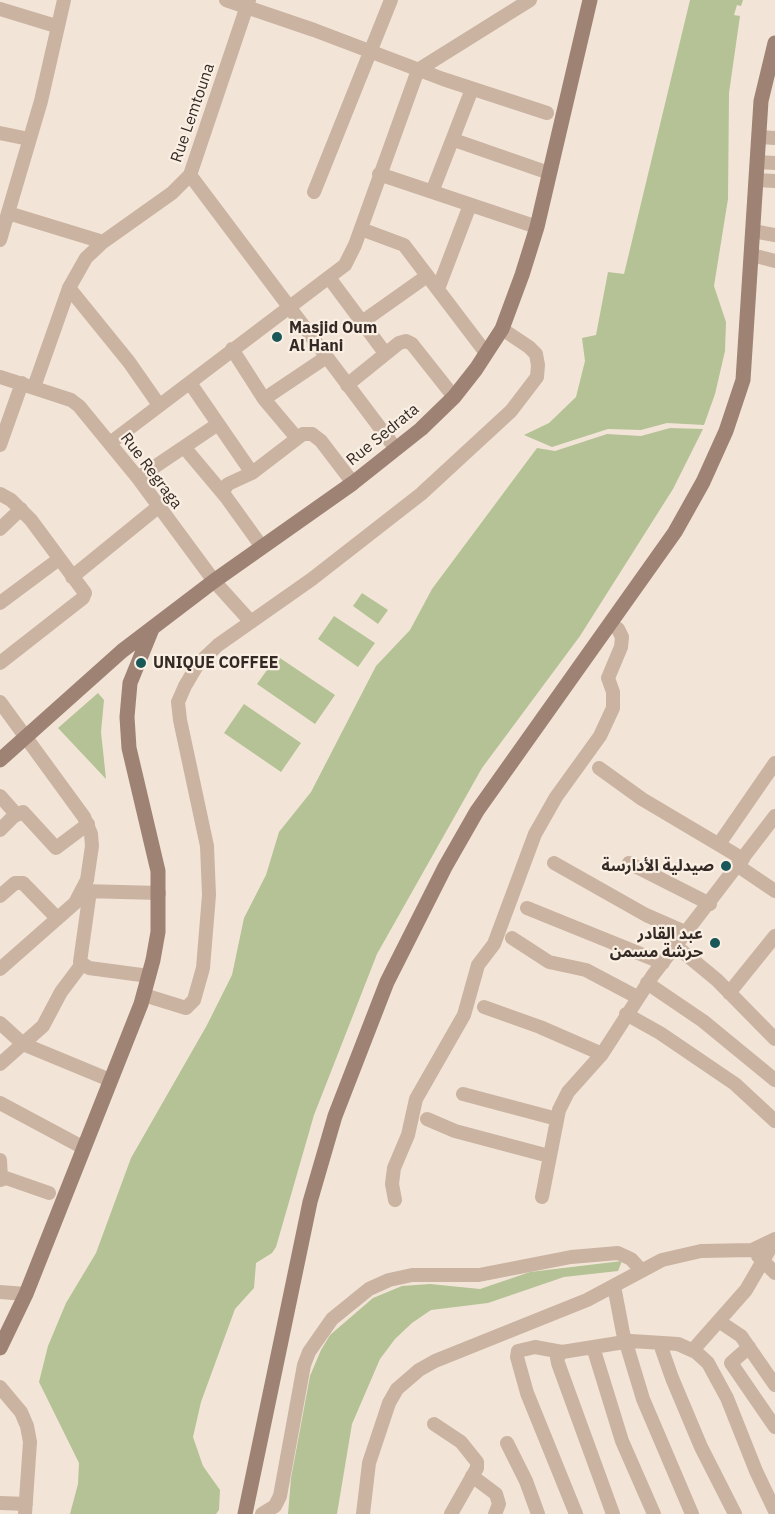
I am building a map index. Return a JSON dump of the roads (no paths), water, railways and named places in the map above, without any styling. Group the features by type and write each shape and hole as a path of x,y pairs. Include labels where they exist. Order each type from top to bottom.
{"street":[{"path":"0,240 41,101 56,26 64,0"},
{"path":"226,0 247,3 418,70 547,113"},
{"path":"314,192 390,0"},
{"name":"Rue Sedrata","path":"0,760 122,651 214,581 353,483 396,449 454,397 502,329 537,227 590,0"},
{"path":"110,443 288,308 330,279 350,257 418,70 522,2"},
{"name":"Rue Lemtouna","path":"0,445 69,288 86,258 103,242 172,193 190,175 247,3"},
{"path":"0,9 56,26"},
{"path":"245,1514 310,1202 335,1116 368,1026 408,938 461,839 501,777 690,508 726,431 743,380 759,137 775,44"},
{"path":"432,192 454,140 471,89"},
{"path":"0,133 29,139"},
{"path":"759,137 775,138"},
{"path":"454,140 549,173"},
{"path":"757,162 775,163"},
{"path":"379,174 537,227"},
{"path":"190,175 325,358 396,449"},
{"path":"756,180 775,181"},
{"path":"438,289 470,205"},
{"path":"8,213 103,242"},
{"path":"361,229 404,245 486,353"},
{"path":"753,231 775,235"},
{"path":"752,255 775,261"},
{"path":"362,322 427,276"},
{"path":"330,279 385,353"},
{"path":"69,288 129,362 159,405"},
{"path":"144,995 179,1008 186,1008 194,1000 202,968 207,929 207,846 178,702 198,664 218,645 312,579 421,494 511,411 533,382 538,365 536,354 529,347 502,329"},
{"path":"347,385 399,343 409,341 454,397"},
{"path":"232,350 264,399 296,437"},
{"path":"264,399 325,358"},
{"name":"Rue Regraga","path":"0,377 71,400 110,443 214,581 251,622"},
{"path":"190,383 252,473"},
{"path":"138,478 218,424"},
{"path":"222,492 228,484 252,473 296,437 303,434 317,437 353,483"},
{"path":"184,447 222,492 262,547"},
{"path":"0,494 21,509 85,596 0,663"},
{"path":"72,577 158,507"},
{"path":"0,529 21,509"},
{"path":"1,600 59,559"},
{"path":"395,1200 392,1184 394,1168 406,1142 416,1099 464,1015 478,965 494,944 535,834 556,797 600,735 613,708 614,697 608,673 622,642 620,633 610,624"},
{"path":"1,1345 26,1294 144,995 149,976 158,932 159,893 155,851 129,748 127,717 130,683 153,627"},
{"path":"0,702 88,824 91,834 91,862 86,891 82,964 61,992 43,1026 0,1064"},
{"path":"718,844 775,763"},
{"path":"599,768 642,799 718,844 774,887"},
{"path":"0,796 16,814"},
{"path":"0,830 16,814 20,812 26,814 56,849 88,824"},
{"path":"542,1197 557,1119 568,1092 602,1054 647,983 710,904 775,816"},
{"path":"554,863 646,915 687,933"},
{"path":"629,863 710,904"},
{"path":"0,896 15,884 23,883 57,918"},
{"path":"0,969 86,891 159,893"},
{"path":"527,908 663,963"},
{"path":"729,993 775,936"},
{"path":"512,938 549,962 586,969 638,997"},
{"path":"677,947 729,993 775,1040"},
{"path":"82,964 89,968 149,976"},
{"path":"647,983 703,1021 775,1080"},
{"path":"484,1007 540,1027 602,1054"},
{"path":"626,1014 660,1033 735,1084 775,1121"},
{"path":"0,1023 23,1044 110,1080"},
{"path":"463,1094 557,1119"},
{"path":"0,1103 84,1148"},
{"path":"427,1119 455,1131 549,1156"},
{"path":"0,1160 1,1179 6,1178 49,1193"},
{"path":"363,1514 369,1463 389,1403 406,1379 435,1361 566,1310 662,1260 687,1253 752,1250 775,1240"},
{"path":"693,1350 746,1290 775,1240"},
{"path":"752,1250 775,1274"},
{"path":"262,1514 275,1506 280,1496 304,1365 309,1352 333,1319 369,1289 389,1280 412,1275 480,1275 571,1257 618,1252 632,1258 641,1270"},
{"path":"614,1286 626,1342 655,1431 692,1514"},
{"path":"0,1292 26,1294"},
{"path":"720,1322 741,1336 771,1370 775,1385"},
{"path":"576,1514 527,1393 516,1355 518,1351 535,1347 562,1352 626,1342 678,1344 693,1350 708,1363 728,1398 756,1471 775,1510"},
{"path":"660,1344 693,1429 735,1514"},
{"path":"593,1347 609,1404 654,1514"},
{"path":"749,1347 731,1363 775,1427"},
{"path":"562,1352 557,1358 558,1363 613,1514"},
{"path":"0,1387 21,1412 30,1442 26,1509 0,1503"},
{"path":"434,1424 461,1442 474,1458 477,1466 451,1514"},
{"path":"507,1443 526,1481 538,1514"},
{"path":"472,1476 496,1494 499,1500 495,1514"}],"place":[{"name":"Masjid Oum Al Hani","path":"277,337"},
{"name":"UNIQUE COFFEE","path":"141,663"},
{"name":"صيدلية الأدارسة","path":"726,866"},
{"name":"عبد القادر حرشة مسمن","path":"715,943"}]}
